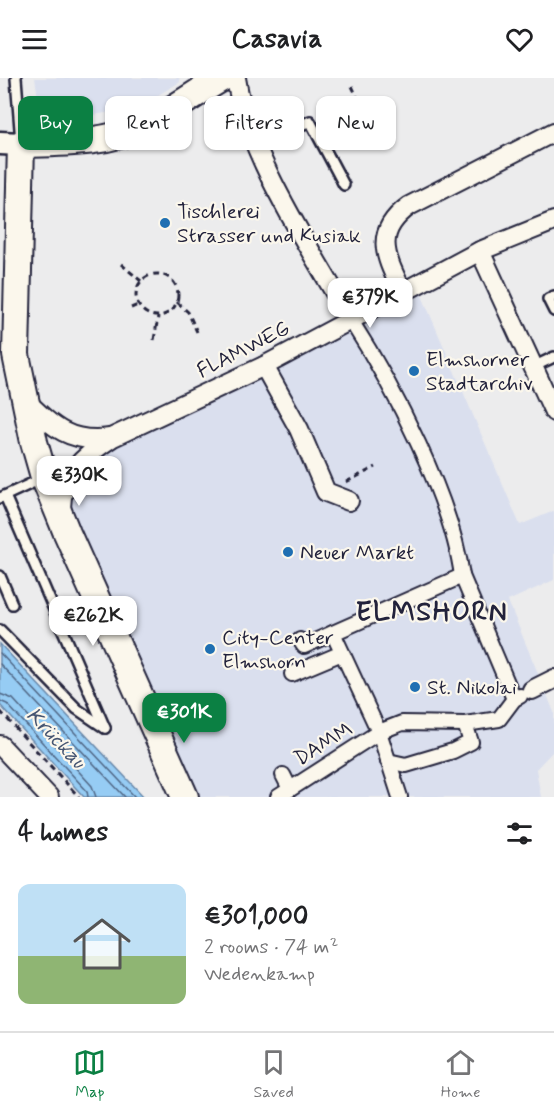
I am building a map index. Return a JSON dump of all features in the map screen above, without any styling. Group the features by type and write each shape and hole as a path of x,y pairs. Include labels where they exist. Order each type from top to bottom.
{"main road":[{"path":"185,797 44,477 23,399 16,355 11,144 88,141 120,134 142,126 222,78"}],"street":[{"path":"236,78 239,96"},
{"path":"402,291 385,255 385,235 396,218 409,206 554,132"},
{"path":"260,150 277,189 350,319 368,346 413,449 448,516 466,572 514,699 554,680"},
{"name":"FLAMWEG","path":"67,533 61,509 62,489 68,478 93,450 113,437 264,366 480,251 554,221"},
{"path":"480,251 554,412"},
{"path":"264,366 299,429 326,492 349,501"},
{"name":"FLAMWEG","path":"23,399 53,426 74,437 89,440 113,437"},
{"path":"300,640 304,646 348,623 466,572"},
{"path":"328,633 342,653 379,732 400,797"},
{"path":"292,674 342,653"},
{"name":"DAMM","path":"284,793 379,732 402,723 465,724 500,719 514,699"},
{"path":"388,761 406,765 453,751 471,742 465,724"},
{"path":"0,745 49,797"},
{"name":"DAMM","path":"284,775 284,793"}],"lane":[{"path":"11,144 16,78"},
{"path":"304,124 310,121 344,185"},
{"path":"554,296 548,298 554,311"},
{"path":"533,367 554,357"},
{"path":"0,630 77,709 105,728 2,497 44,477"},
{"path":"0,576 12,604"},
{"path":"461,754 471,742"}],"path":[{"path":"352,86 357,96"},
{"path":"121,264 141,281"},
{"path":"155,274 171,279 178,294 177,302 173,310 158,317 142,312 138,305 136,288 141,281 155,274"},
{"path":"177,302 188,312 197,332"},
{"path":"131,308 138,305"},
{"path":"154,340 158,317"},
{"path":"326,492 376,467"},
{"path":"0,711 79,797"}],"shaded area":[{"path":"35,78 179,78 180,82 156,96 105,96 105,113 93,115 93,96 38,96"},
{"path":"417,284 520,525 554,511 554,580 508,601 554,712 554,750 536,769 541,797 185,797 67,533 68,478 93,450"}],"water":[{"name":"Krückau","path":"0,644 144,797 84,797 0,705"}],"place":[{"name":"Tischlerei Strasser und Kusiak","path":"165,223"},
{"name":"Elmshorner Stadtarchiv","path":"414,371"},
{"name":"Neuer Markt","path":"288,552"},
{"name":"City-Center Elmshorn","path":"210,649"},
{"name":"St. Nikolai","path":"415,687"}],"district":[{"name":"ELMSHORN","path":"432,611"}]}
